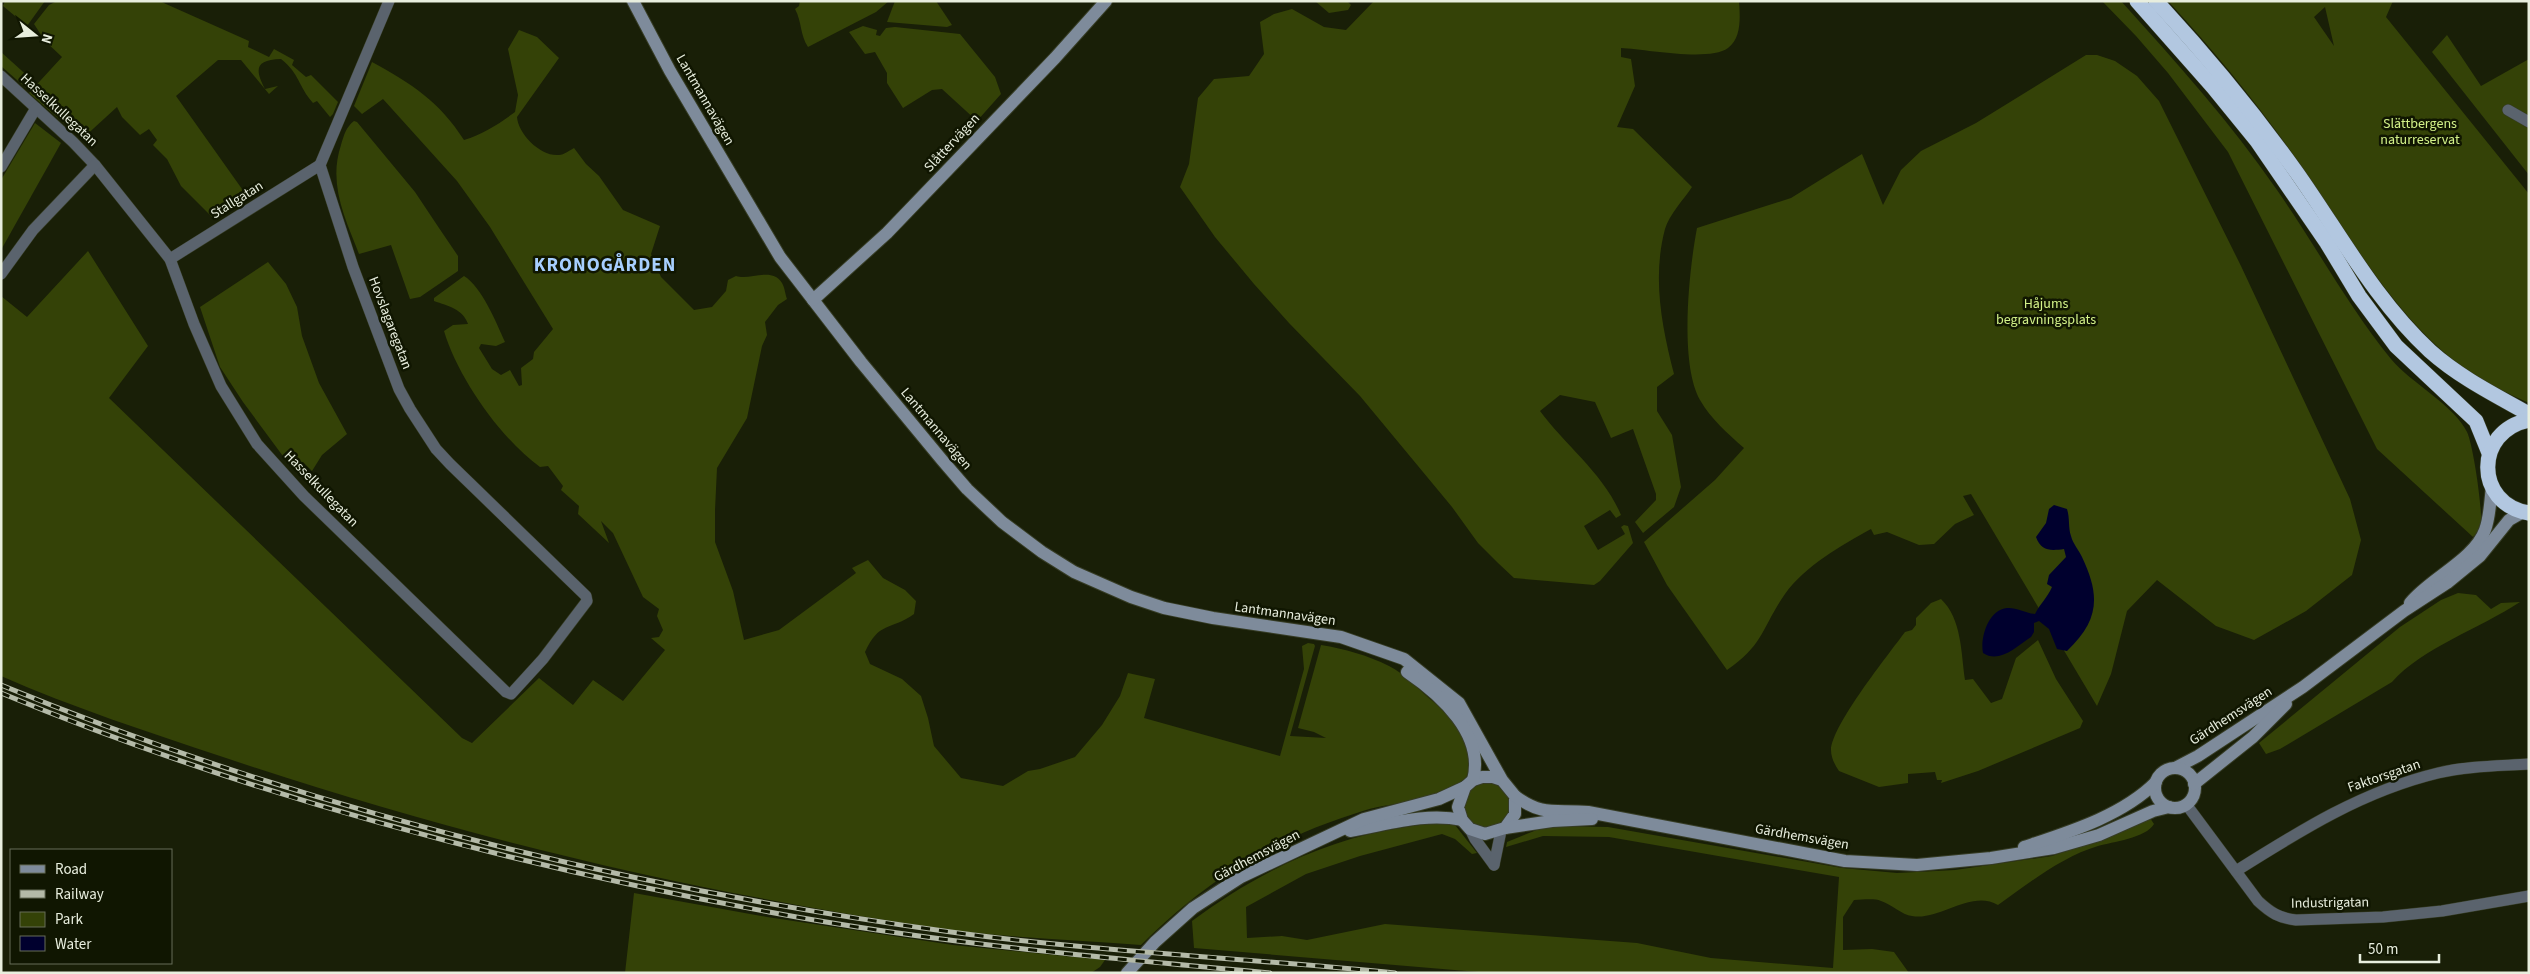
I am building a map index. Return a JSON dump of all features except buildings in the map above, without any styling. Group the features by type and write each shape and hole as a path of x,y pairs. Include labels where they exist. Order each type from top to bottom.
{"highway":[{"path":"2137,1 2189,59 2257,141 2286,182 2359,296 2390,339 2476,421 2489,453"},
{"path":"2156,1 2222,76 2266,132 2297,173 2354,260 2400,320 2447,364 2482,388 2529,414"},
{"path":"2526,512 2505,503 2492,487 2487,464 2489,453 2495,441 2504,431 2515,424 2529,420"}],"main road":[{"name":"Lantmannavägen","path":"633,1 743,197 780,257 876,380 967,489 1016,534 1042,552 1097,583 1157,606 1232,622 1341,637 1404,659 1459,703 1502,780"},
{"name":"Slåttervägen","path":"813,300 887,233 1056,58 1106,1"},
{"name":"Gärdhemsvägen","path":"2404,611 2416,596 2469,552 2478,542 2485,532 2492,487"},
{"name":"Gärdhemsvägen","path":"2174,768 2198,756 2302,687 2404,611 2424,600 2480,556 2509,520 2526,512"},
{"name":"Lantmannavägen","path":"1386,653 1435,695 1458,719 1472,745 1476,759 1469,784"},
{"name":"Gärdhemsvägen","path":"2194,784 2253,737 2302,687"},
{"path":"2174,768 2186,771 2194,784 2194,793 2186,804 2180,807 2169,807 2157,797 2156,782 2163,772 2174,768"},
{"path":"1488,776 1502,780 1515,796 1515,814 1503,829 1485,834 1466,824 1459,813 1459,800 1469,784 1488,776"},
{"name":"Gärdhemsvägen","path":"1991,858 2088,823 2142,796 2156,782"},
{"name":"Gärdhemsvägen","path":"1127,973 1155,942 1194,908 1241,877 1338,833 1364,819 1439,799 1469,784"},
{"name":"Gärdhemsvägen","path":"1515,796 1537,810 1572,811 1609,817 1845,861 1917,866 1991,858 2054,848 2099,835 2153,811 2169,807"},
{"name":"Gärdhemsvägen","path":"1338,833 1411,820 1451,817 1466,824"},
{"name":"Gärdhemsvägen","path":"1503,829 1552,821 1609,817"}],"street":[{"path":"320,165 389,1"},
{"name":"Hasselkullegatan","path":"1,76 95,165 170,259 194,324 221,386 257,444 304,496 506,692 515,693 588,601"},
{"path":"1,167 36,108"},
{"path":"2508,110 2529,122"},
{"name":"Hasselkullegatan","path":"1,274 34,230 95,165"},
{"name":"Stallgatan","path":"170,259 320,165"},
{"name":"Hovslagaregatan","path":"320,165 353,267 399,389 410,409 436,449 586,596 588,601"},
{"name":"Faktorsgatan","path":"2236,871 2302,830 2368,795 2438,773 2477,767 2529,764"},
{"name":"Industrigatan","path":"2186,804 2258,901 2272,915 2296,920 2383,917 2442,911 2529,896"},
{"path":"1466,824 1494,865 1503,829"}],"green space":[{"path":"5,1 45,1 27,26 3,6"},
{"path":"57,1 160,1 249,41 248,47 269,57 274,49 294,60 292,65 306,77 311,75 338,102 330,117 317,101 313,103 296,75 281,59 266,61 260,66 259,76 265,89 278,86 269,94 241,60 218,60 176,96 242,189 243,203 215,220 181,186 167,159 153,145 157,140 149,129 140,135 122,117 117,107 82,139 29,93 62,57 45,41 34,24 49,5"},
{"path":"800,1 889,1 876,12 808,47 795,9 799,6"},
{"path":"895,1 936,1 952,25 947,27 887,22"},
{"path":"1315,1 1347,1 1351,5 1348,10 1329,13"},
{"path":"1374,1 1739,1 1739,26 1736,39 1728,48 1719,52 1676,54 1621,48 1621,57 1631,59 1635,86 1617,127 1633,129 1692,187 1667,224 1661,247 1659,266 1662,320 1674,374 1657,387 1657,411 1672,435 1681,487 1674,507 1643,533 1635,522 1656,500 1656,494 1633,429 1611,438 1595,402 1560,395 1540,411 1605,486 1621,515 1616,518 1610,510 1584,526 1598,550 1625,534 1621,527 1624,525 1628,526 1633,543 1600,581 1594,585 1514,578 1498,563 1478,543 1452,507 1360,396 1254,284 1215,237 1180,187 1189,164 1198,98 1214,79 1249,76 1264,54 1260,22 1274,14 1292,9 1324,27 1346,30"},
{"path":"2102,1 2121,1 2202,93 2277,190 2375,339 2400,368 2443,404 2461,422 2467,432 2472,449 2480,502 2481,521 2473,537 2377,449 2228,152 2168,73"},
{"path":"2168,1 2393,1 2386,17 2529,194 2529,403 2504,392 2465,369 2439,348 2415,324 2373,272 2267,119 2236,79","holes":["2325,7 2334,46 2314,17"]},
{"path":"863,26 877,30 876,35 880,36 886,28 895,27 960,34 995,77 1001,94 977,121 942,89 932,90 903,108 887,83 887,73 875,52 865,54 849,32"},
{"path":"519,30 537,37 559,58 517,117 521,130 538,148 552,155 561,155 574,148 586,164 599,176 623,210 660,226 651,254 661,277 694,310 712,307 726,291 728,280 736,276 773,275 778,278 784,287 787,299 778,305 765,322 767,335 762,346 747,418 717,468 715,542 733,591 744,640 779,630 856,573 852,568 868,560 883,578 905,590 916,601 914,614 875,635 865,652 870,664 902,679 921,696 934,746 961,778 1003,786 1028,771 1040,769 1075,757 1102,725 1120,696 1128,673 1155,679 1144,718 1280,756 1304,669 1302,646 1308,643 1315,646 1290,736 1326,738 1314,732 1298,728 1321,645 1364,656 1395,669 1445,712 1464,735 1467,744 1469,764 1465,779 1454,788 1442,793 1366,810 1302,833 1272,847 1218,880 1166,921 1141,945 1046,939 952,930 859,916 675,881 493,838 312,786 223,757 84,709 1,676 1,296 27,317 88,251 148,346 109,398 462,738 472,743 539,678 573,705 593,680 623,701 665,650 651,638 659,637 663,630 657,616 659,609 643,597 613,533 601,521 609,543 578,514 579,506 561,490 563,486 548,466 540,467 525,455 496,424 459,368 444,331 453,325 468,324 466,319 459,311 434,301 434,298 464,276 471,281 483,296 505,342 496,346 481,344 479,348 492,369 501,375 510,370 519,386 522,385 521,368 533,359 534,352 553,329 490,227 457,181 383,99 362,114 354,106 372,62 424,95 445,114 464,140 478,135 497,125 515,112 518,95 508,49"},
{"name":"Slättbergens naturreservat","path":"2447,35 2481,86 2529,59 2529,175 2432,52"},
{"path":"1,52 32,80 26,88 1,66"},
{"name":"Håjums begravningsplats","path":"2086,55 2097,55 2115,61 2137,76 2159,101 2241,266 2350,499 2361,540 2352,575 2306,611 2254,640 2216,626 2157,580 2127,611 2111,674 2097,706 1971,494 1963,496 1974,515 1955,524 1934,544 1919,545 1887,532 1874,535 1871,529 1813,565 1785,594 1756,644 1727,670 1667,585 1644,542 1715,480 1744,448 1714,420 1700,400 1694,384 1690,363 1688,316 1691,267 1697,228 1791,198 1862,154 1883,205 1901,170 1921,151 1976,123"},
{"path":"354,121 357,122 415,192 458,256 458,271 420,297 410,299 391,245 359,254 348,227 340,201 336,173 337,159 343,138 347,129"},
{"path":"35,123 61,143 1,250 1,180"},
{"path":"268,262 286,284 297,307 302,336 319,383 347,434 322,455 312,471 303,462 291,467 243,402 220,367 200,307"},
{"path":"2458,593 2476,595 2491,609 2501,603 2520,602 2435,649 2419,659 2392,682 2280,749 2266,754 2259,743 2400,627 2441,600"},
{"path":"1941,599 1948,607 1957,626 1965,680 1973,679 1991,703 2002,699 2016,658 2038,640 2056,679 2083,721 2080,728 1978,771 1941,783 1942,780 1937,780 1935,772 1908,774 1908,783 1879,787 1839,771 1832,759 1831,750 1834,739 1850,708 1905,632 1912,630 1916,625 1916,618 1931,603"},
{"path":"1487,783 1500,787 1506,793 1510,806 1506,819 1500,825 1487,829 1474,825 1468,819 1464,806 1468,793 1474,787"},
{"path":"2150,818 2154,824 2144,833 2098,846 2071,857 2045,872 1998,905 1988,901 1977,901 1933,914 1912,916 1904,914 1885,902 1878,900 1854,900 1843,917 1843,950 1872,949 1894,952 1909,973 1490,973 1194,948 1192,921 1267,873 1320,849 1348,840 1406,827 1443,823 1455,825 1477,853 1472,854 1455,839 1442,834 1360,856 1306,874 1246,907 1247,938 1282,936 1307,940 1385,924 1637,943 1711,958 1833,968 1839,877 1609,837 1543,836 1506,847 1507,842 1539,829 1558,826 1608,827 1842,868 1897,873 1955,870 2052,856 2117,834"},
{"path":"634,893 767,917 953,945 1105,960 1100,967 1091,973 625,973"}],"water":[{"path":"2054,505 2067,509 2072,539 2081,554 2092,583 2094,607 2091,618 2078,640 2067,651 2057,649 2049,629 2039,621 2034,623 2034,632 2031,637 2007,653 1995,657 1989,656 1983,653 1982,647 1984,633 1990,619 2000,610 2007,608 2035,614 2052,587 2047,584 2049,575 2066,557 2064,549 2047,549 2038,542 2036,537 2046,523 2049,509"}],"railway":[{"path":"1,685 115,729 231,770 349,806 468,839 588,867 709,892 830,914 1006,939 1395,973"},
{"path":"1,693 94,730 188,764 283,794 379,823 573,872 671,893 831,923 956,941 1270,973"}],"district":[{"name":"KRONOGÅRDEN","path":"605,265"}]}
